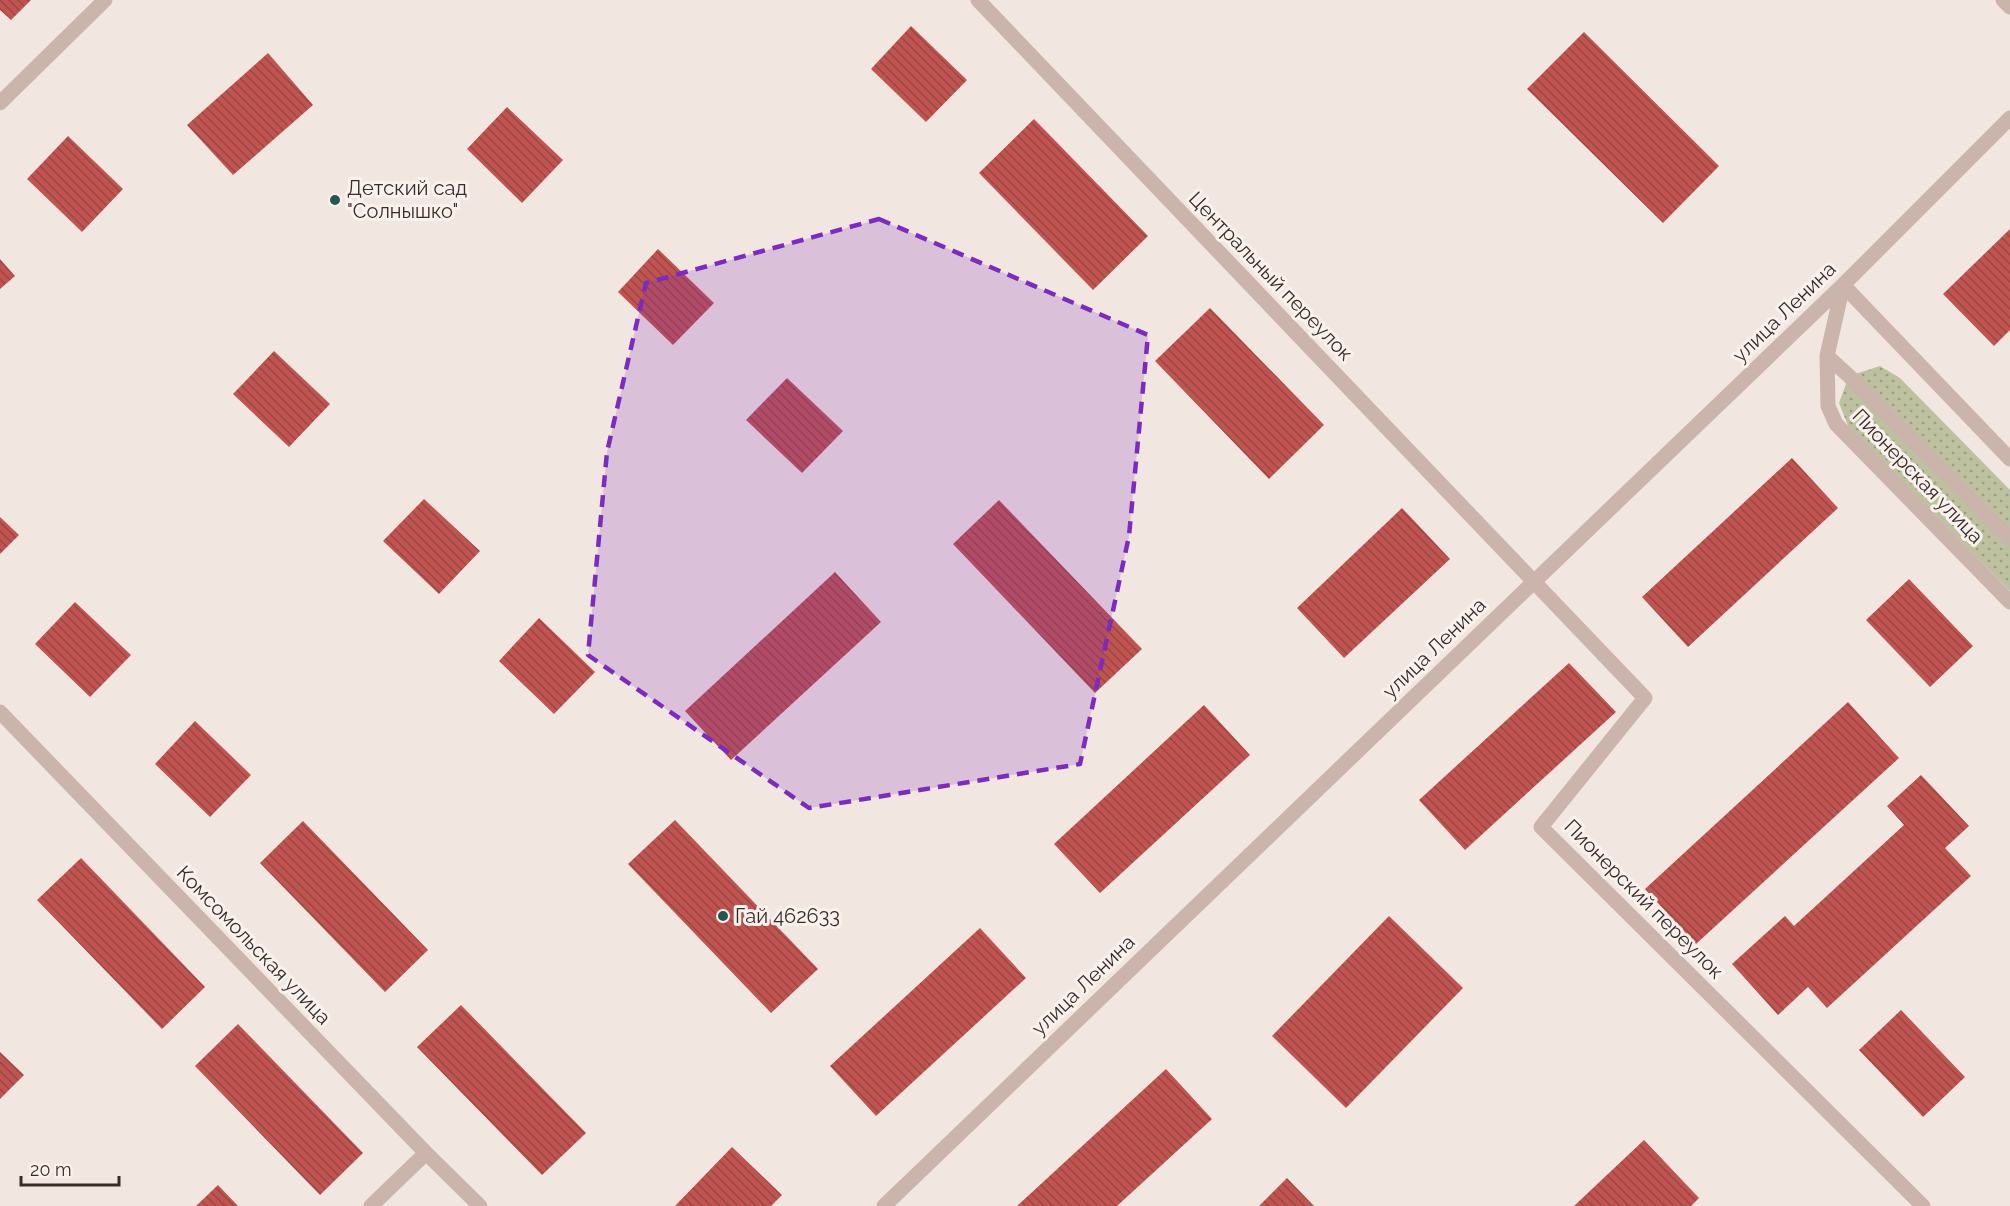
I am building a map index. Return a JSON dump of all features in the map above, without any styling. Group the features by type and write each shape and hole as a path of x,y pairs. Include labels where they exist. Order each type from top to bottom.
{"street":[{"path":"0,103 105,0"},
{"name":"Центральный переулок","path":"978,0 1534,582"},
{"path":"2003,0 2010,7"},
{"name":"улица Ленина","path":"884,1206 1843,285 2010,118"},
{"path":"1843,285 2010,459"},
{"name":"Пионерская улица","path":"1843,285 1827,356 1828,406 1836,424 2010,602"},
{"path":"1827,356 1850,376 2010,539"},
{"name":"Пионерский переулок","path":"1534,582 1645,698 1542,827 1923,1206"},
{"name":"Комсомольская улица","path":"0,711 426,1153 480,1206"},
{"path":"370,1206 426,1153"}],"highlighted area":[{"path":"879,219 1148,335 1129,536 1080,764 809,808 588,655 607,452 646,283"}],"green space":[{"path":"1880,366 1900,378 2010,490 2010,591 1849,428 1839,403 1849,376"}],"building":[{"path":"0,0 31,0 11,20 0,10"},
{"path":"911,26 967,80 926,122 871,69"},
{"path":"1584,32 1719,166 1663,223 1527,89"},
{"path":"268,53 313,105 233,175 187,125"},
{"path":"507,107 563,160 522,203 467,149"},
{"path":"1034,119 1148,236 1093,290 979,173"},
{"path":"68,136 123,189 82,232 27,179"},
{"path":"2010,229 2010,330 1994,346 1943,294"},
{"path":"658,249 714,303 673,345 618,292"},
{"path":"0,259 15,276 0,289"},
{"path":"1210,308 1324,425 1269,479 1155,361"},
{"path":"274,351 330,404 289,447 233,394"},
{"path":"787,378 843,431 802,473 746,420"},
{"path":"1792,458 1838,508 1688,647 1642,597"},
{"path":"424,499 480,551 439,594 383,541"},
{"path":"999,500 1142,649 1095,693 953,544"},
{"path":"1402,508 1450,559 1344,658 1297,608"},
{"path":"0,517 19,535 0,554"},
{"path":"835,572 881,622 731,760 685,711"},
{"path":"1909,579 1973,646 1930,687 1866,620"},
{"path":"75,602 131,655 90,697 35,644"},
{"path":"539,618 595,672 554,714 499,661"},
{"path":"1569,663 1616,712 1465,850 1419,800"},
{"path":"1848,702 1899,758 1696,944 1645,889"},
{"path":"1204,705 1250,755 1100,893 1054,844"},
{"path":"195,721 251,775 210,817 155,764"},
{"path":"1921,775 1969,826 1945,848 1971,876 1827,1008 1808,987 1778,1015 1732,964 1785,916 1794,926 1904,825 1887,806"},
{"name":"Гай 462633","path":"675,820 818,969 771,1013 628,864"},
{"path":"303,821 428,950 385,992 260,863"},
{"path":"81,858 205,987 162,1029 37,900"},
{"path":"1389,916 1463,988 1346,1108 1272,1036"},
{"path":"980,928 1026,978 876,1116 830,1066"},
{"path":"461,1005 586,1133 542,1175 417,1047"},
{"path":"1901,1010 1965,1077 1923,1117 1859,1050"},
{"path":"238,1024 363,1153 320,1195 195,1066"},
{"path":"0,1052 24,1075 0,1099"},
{"path":"1166,1069 1212,1119 1117,1206 1017,1206"},
{"path":"1644,1140 1699,1198 1691,1206 1574,1206"},
{"path":"732,1147 782,1195 771,1206 675,1206"},
{"path":"1287,1178 1314,1206 1259,1206"},
{"path":"218,1185 238,1206 196,1206"}],"place":[{"name":"Детский сад \"Солнышко\"","path":"335,200"},
{"name":"Гай 462633","path":"723,916"}]}
